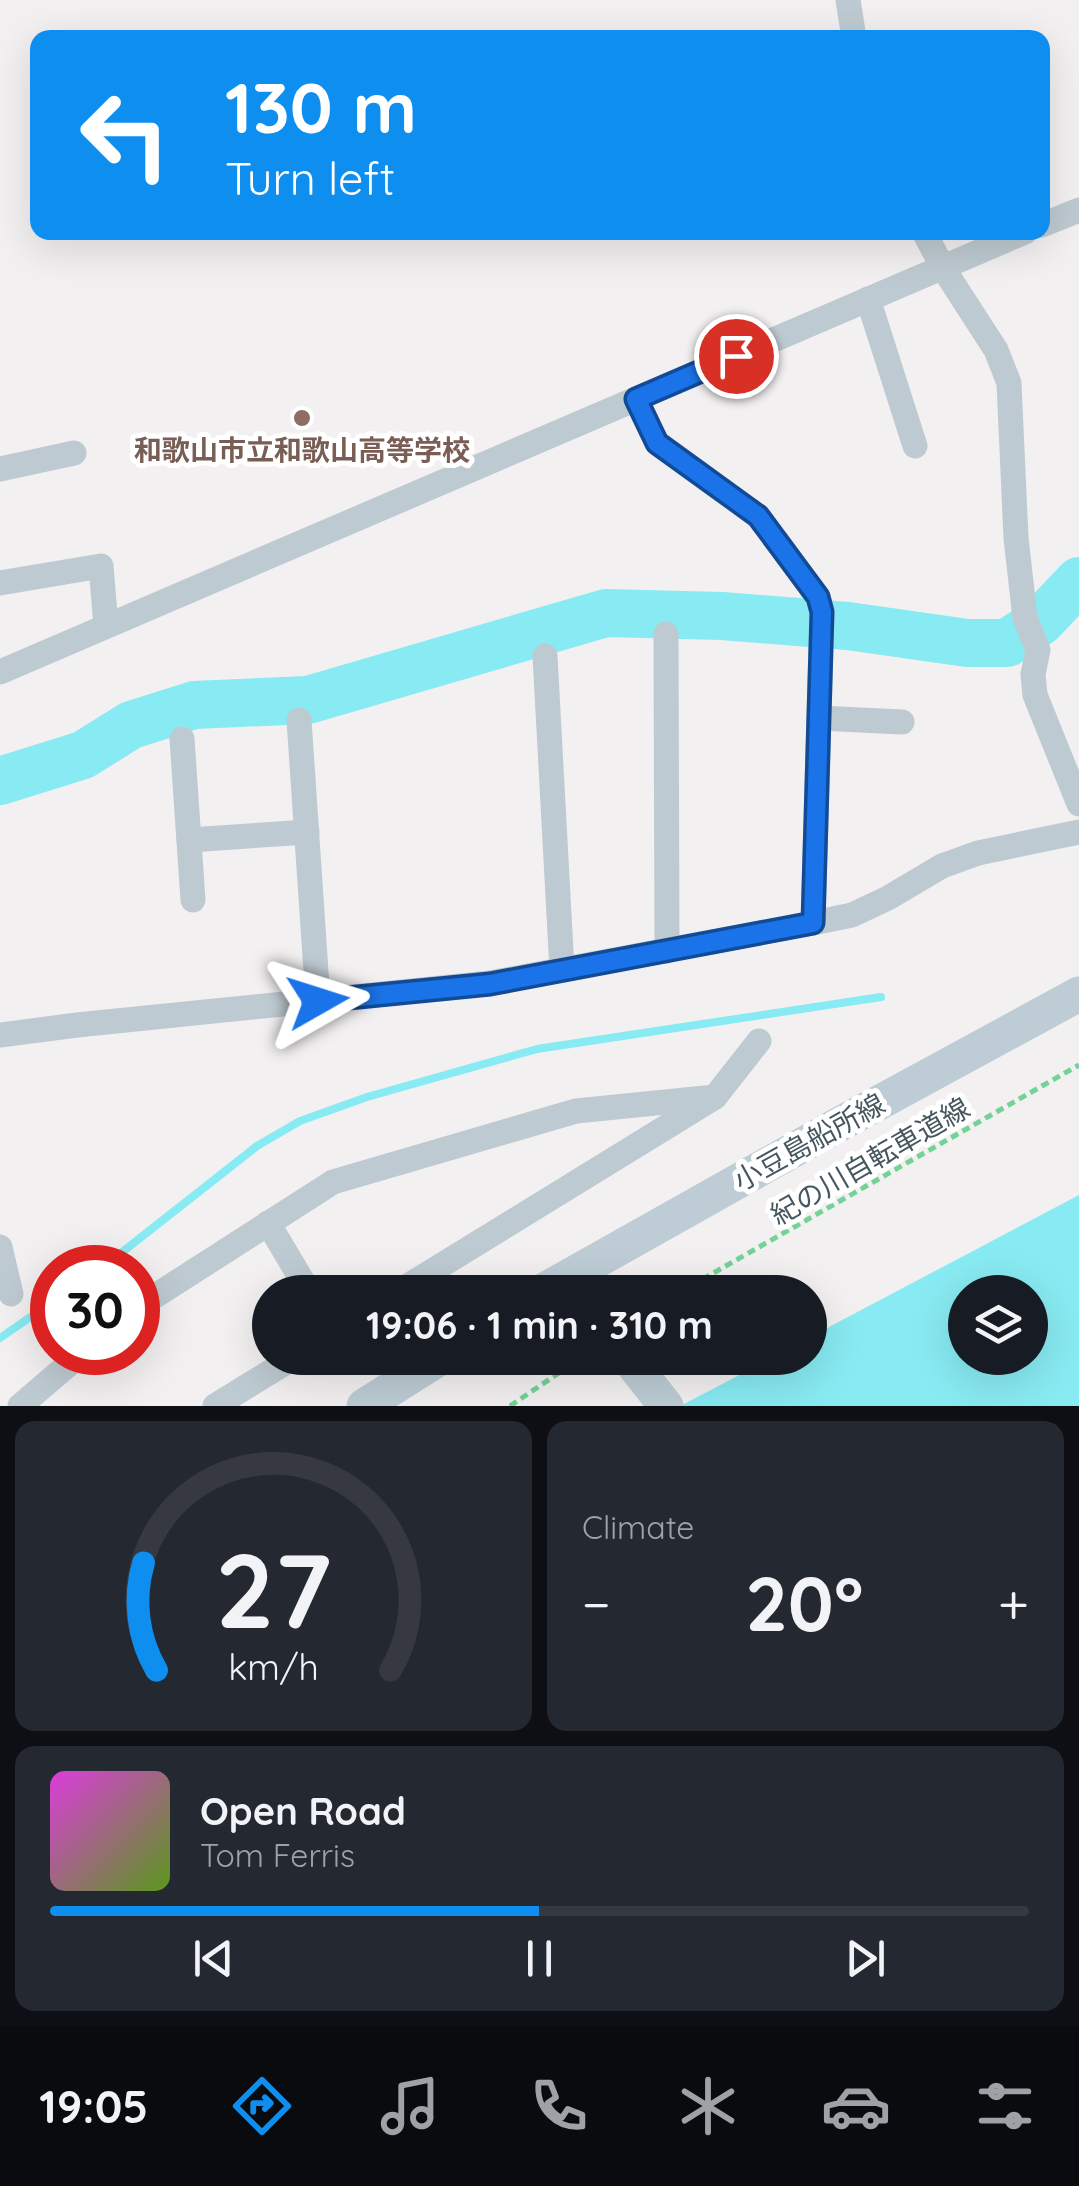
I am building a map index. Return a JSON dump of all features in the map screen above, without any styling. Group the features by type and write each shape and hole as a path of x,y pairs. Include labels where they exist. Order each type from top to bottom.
{"main road":[{"name":"小豆島船所線","path":"582,1275 1079,994"},
{"path":"364,1406 413,1375"},
{"path":"641,1375 666,1406"}],"street":[{"path":"848,0 853,30"},
{"path":"1050,222 1079,210"},
{"path":"928,240 996,350 1009,382 1016,538 1029,626 1038,650 1033,674 1035,695 1079,804"},
{"path":"0,672 1007,240"},
{"path":"868,299 915,446"},
{"path":"636,399 657,443 758,516 818,597 822,624 813,923"},
{"path":"0,469 74,453"},
{"path":"0,583 102,566 106,626"},
{"path":"666,634 667,951"},
{"path":"544,656 562,970"},
{"path":"819,718 902,722"},
{"path":"299,720 318,1001"},
{"path":"182,739 192,900"},
{"path":"189,840 306,832"},
{"path":"0,1034 490,984 667,951 852,914 942,866 978,852 1079,832"},
{"path":"426,1275 714,1097 758,1041"},
{"path":"160,1292 333,1182 576,1111 714,1097"},
{"path":"268,1223 299,1275"},
{"path":"0,1247 11,1294"},
{"path":"20,1406 56,1375"},
{"path":"215,1406 265,1375"}],"path":[{"name":"紀の川自転車道線","path":"710,1275 1079,1065"},
{"path":"510,1406 556,1375"}],"water":[{"path":"1079,1195 1079,1406 680,1406 739,1375 827,1375 827,1328"}],"waterway":[{"path":"0,781 83,755 131,725 194,705 308,700 606,613 722,616 848,626 967,643 1007,643 1041,621 1079,581"},
{"path":"131,1245 257,1146 300,1121 367,1097 537,1049 881,997"},
{"path":"0,1338 30,1317"}],"place":[{"name":"和歌山市立和歌山高等学校","path":"302,418"}],"route":[{"path":"318,1001 490,984 813,923 822,612 818,597 758,516 657,443 636,399 736,356"}]}
